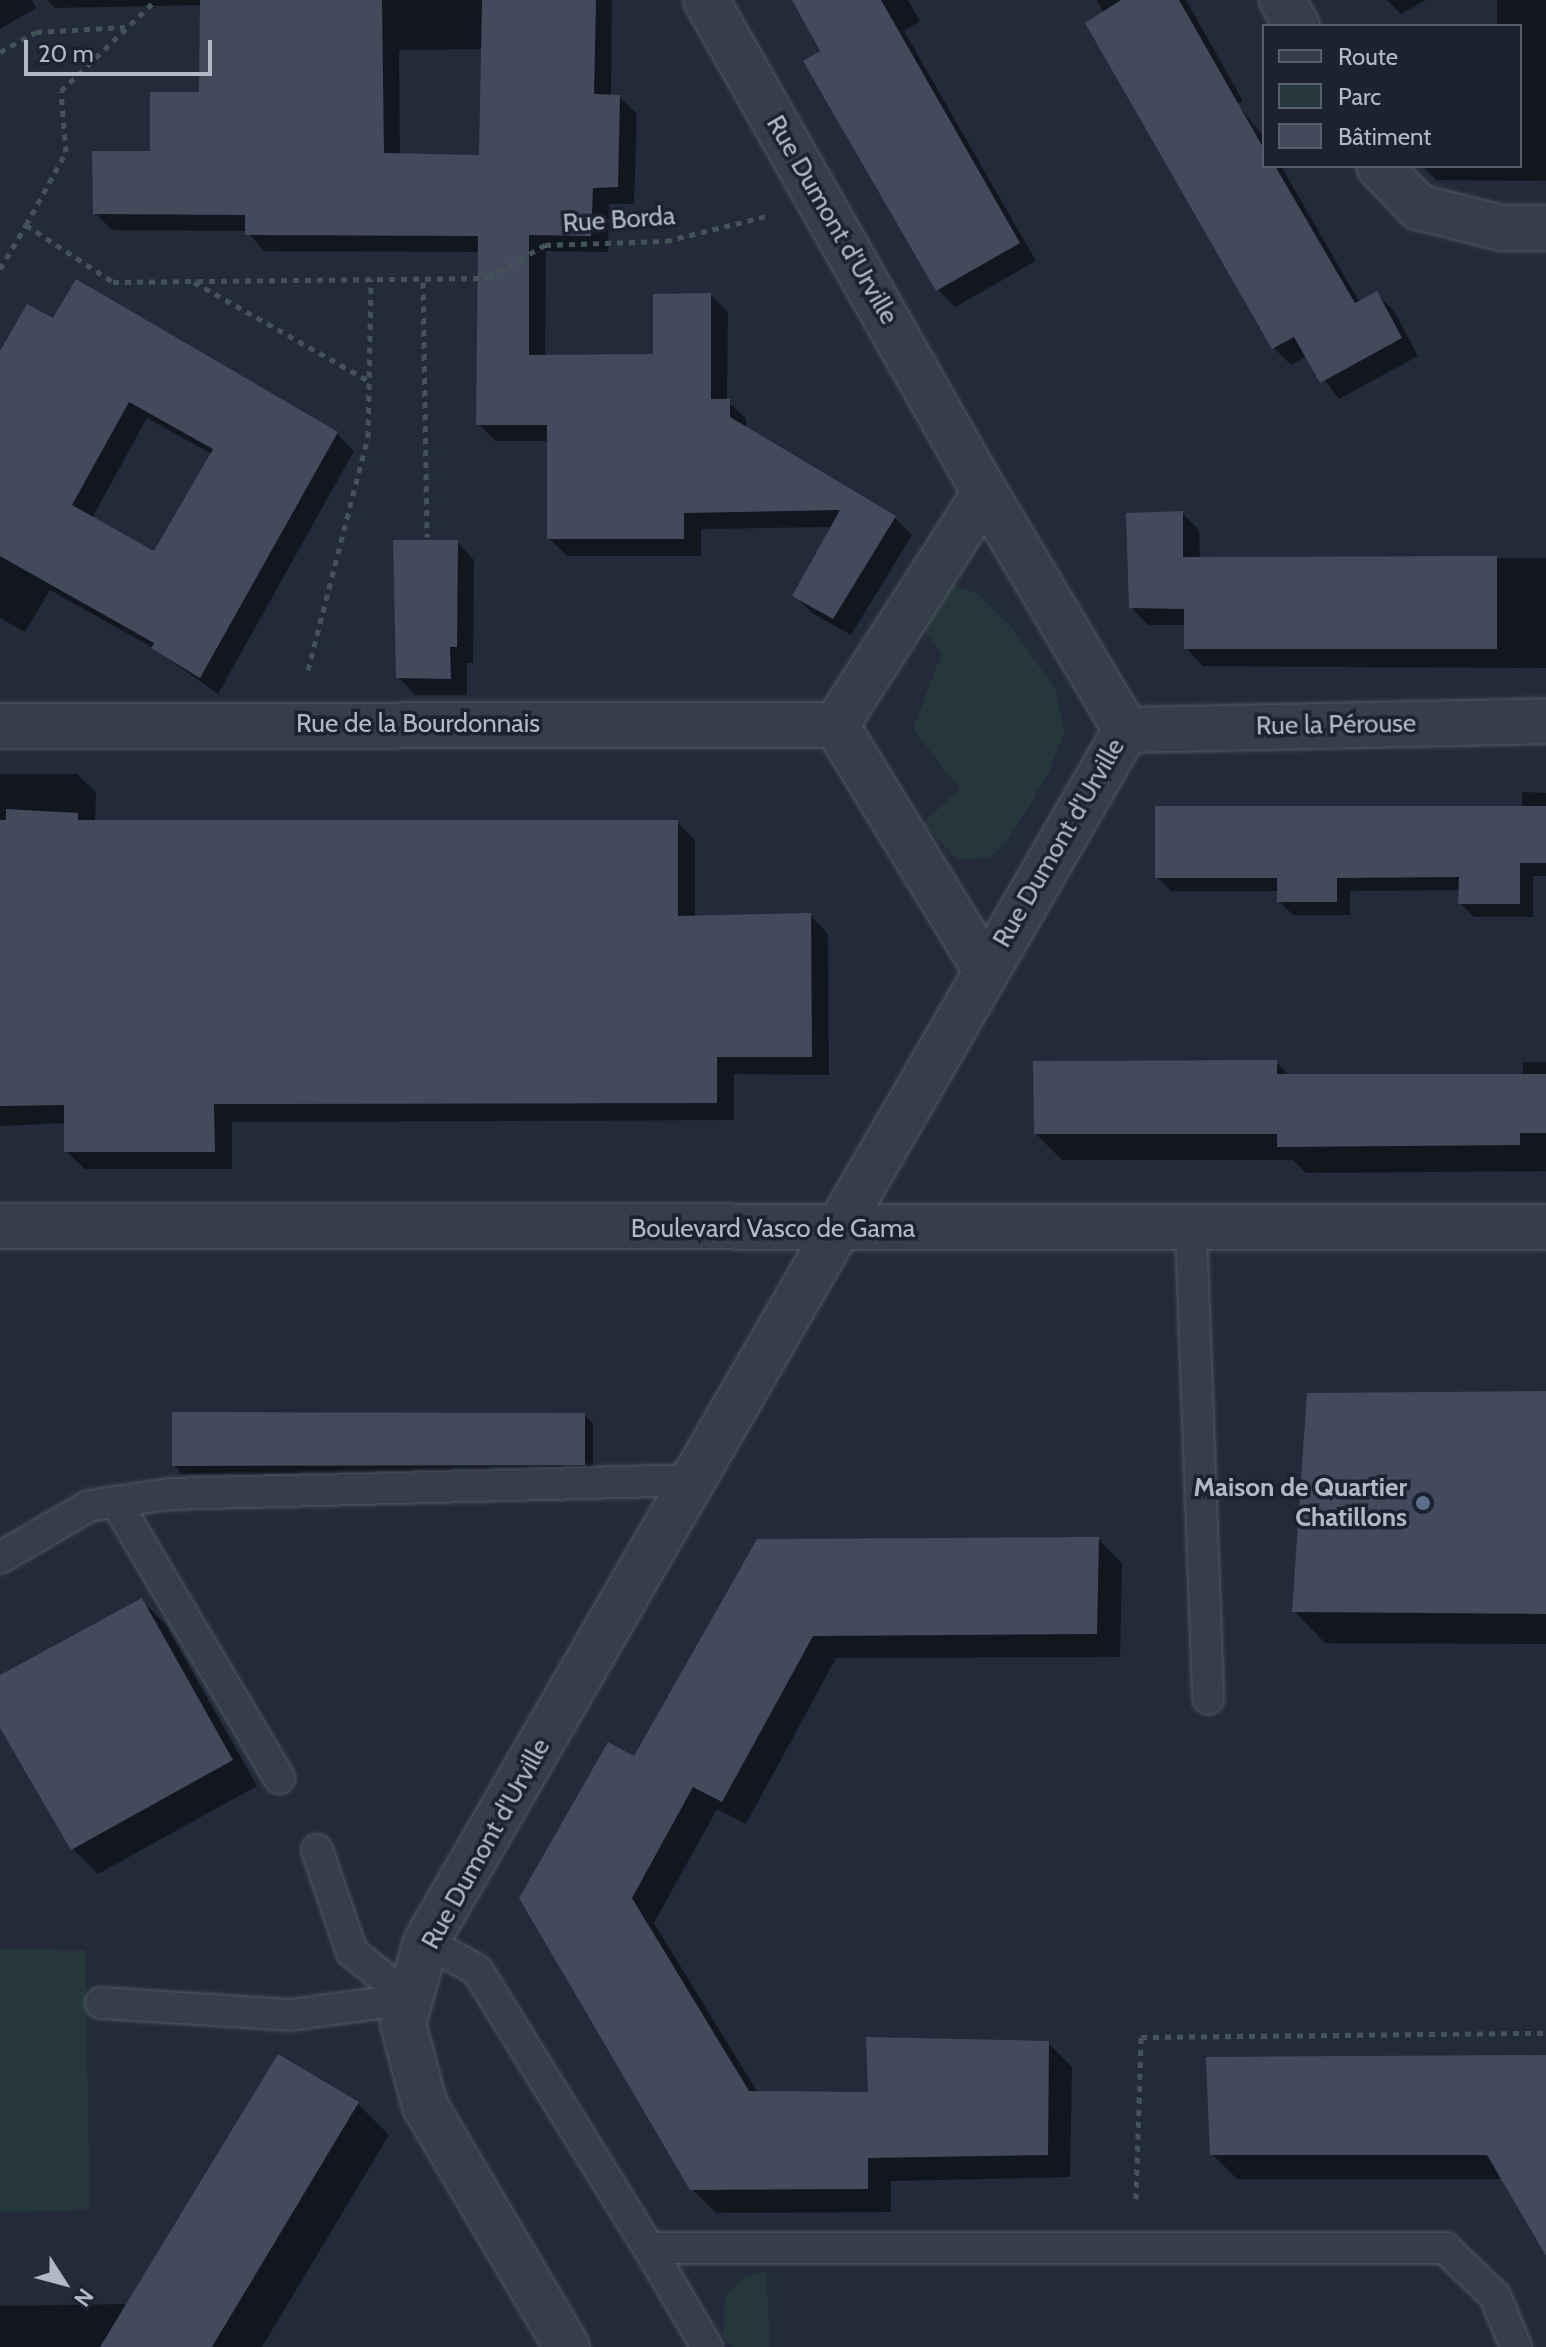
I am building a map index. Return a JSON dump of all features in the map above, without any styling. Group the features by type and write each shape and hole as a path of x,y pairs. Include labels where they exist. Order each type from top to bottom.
{"street":[{"name":"Rue Dumont d'Urville","path":"567,2347 425,2106 403,2024 426,1942 840,1230 985,969 1126,730 985,493 706,0"},
{"path":"1282,0 1296,24"},
{"path":"1381,168 1418,207 1502,228 1546,228"},
{"path":"985,493 836,725 985,969"},
{"name":"Rue la Pérouse","path":"1126,730 1546,721"},
{"name":"Rue de la Bourdonnais","path":"0,726 836,725"},
{"name":"Boulevard Vasco de Gama","path":"0,1226 840,1230 1546,1227"}],"lane":[{"path":"1191,1229 1208,1699"},
{"path":"0,1558 89,1506 169,1494 695,1480"},
{"path":"116,1502 279,1778"},
{"path":"317,1850 352,1952 410,1999"},
{"path":"426,1942 477,1970 707,2347"},
{"path":"101,2003 290,2015 410,1999"},
{"path":"649,2248 1445,2248 1495,2296 1516,2347"}],"path":[{"path":"0,269 66,152 61,91 156,0"},
{"path":"0,52 36,32 126,27"},
{"name":"Rue Borda","path":"26,225 113,282 423,281 488,278 545,245 666,241 822,202"},
{"path":"294,724 368,437 371,279"},
{"path":"193,281 371,382"},
{"path":"423,281 427,537"},
{"path":"1134,2248 1141,2037 1546,2033"}],"green space":[{"path":"944,582 979,595 1014,630 1056,691 1064,733 1048,774 1007,842 990,858 957,859 923,823 960,789 913,729 942,653 919,625"},
{"path":"0,1949 85,1950 90,2210 0,2212"},
{"path":"766,2271 770,2347 732,2347 723,2336 725,2297 745,2276"}],"building":[{"path":"200,0 382,0 384,153 479,155 482,0 596,0 594,94 620,95 618,187 593,188 591,236 529,235 529,355 653,354 653,294 711,293 711,399 730,399 730,417 896,516 833,619 792,596 840,510 684,513 684,539 547,539 547,425 476,425 478,236 245,235 245,215 93,214 92,151 150,151 150,92 199,92"},
{"path":"792,0 881,0 1020,243 936,291 803,61 820,51"},
{"path":"1121,0 1179,0 1262,145 1262,168 1276,168 1355,303 1377,291 1402,338 1320,383 1294,337 1272,349 1085,23"},
{"path":"76,279 338,432 200,678 151,648 154,643 0,556 0,351 27,304 53,318","holes":["129,402 213,449 154,551 72,505"]},
{"path":"1183,511 1183,557 1497,556 1497,649 1184,649 1184,609 1129,608 1126,513"},
{"path":"393,540 458,540 457,647 450,647 451,679 396,678"},
{"path":"1155,806 1546,806 1546,863 1520,863 1520,904 1458,904 1459,877 1337,878 1337,902 1277,902 1277,878 1155,878"},
{"path":"6,809 78,813 78,820 678,820 678,916 811,913 812,1057 717,1057 717,1103 214,1104 215,1152 64,1152 64,1105 0,1106 0,820 6,820"},
{"path":"1277,1060 1277,1074 1546,1074 1546,1133 1520,1133 1520,1145 1277,1147 1277,1134 1034,1134 1033,1061"},
{"name":"Maison de Quartier Chatillons","path":"1546,1391 1546,1614 1292,1612 1307,1393"},
{"path":"172,1412 585,1413 585,1465 172,1466"},
{"path":"1099,1537 1097,1634 813,1636 722,1802 693,1787 632,1898 749,2091 868,2092 866,2037 1049,2041 1048,2155 868,2158 868,2189 690,2190 519,1898 608,1742 634,1756 757,1539"},
{"path":"142,1598 233,1760 71,1850 0,1728 0,1675"},
{"path":"278,2054 359,2102 212,2347 100,2347"},
{"path":"1546,2055 1546,2256 1487,2155 1210,2155 1206,2057"}],"place":[{"name":"Maison de Quartier Chatillons","path":"1423,1503"}]}
